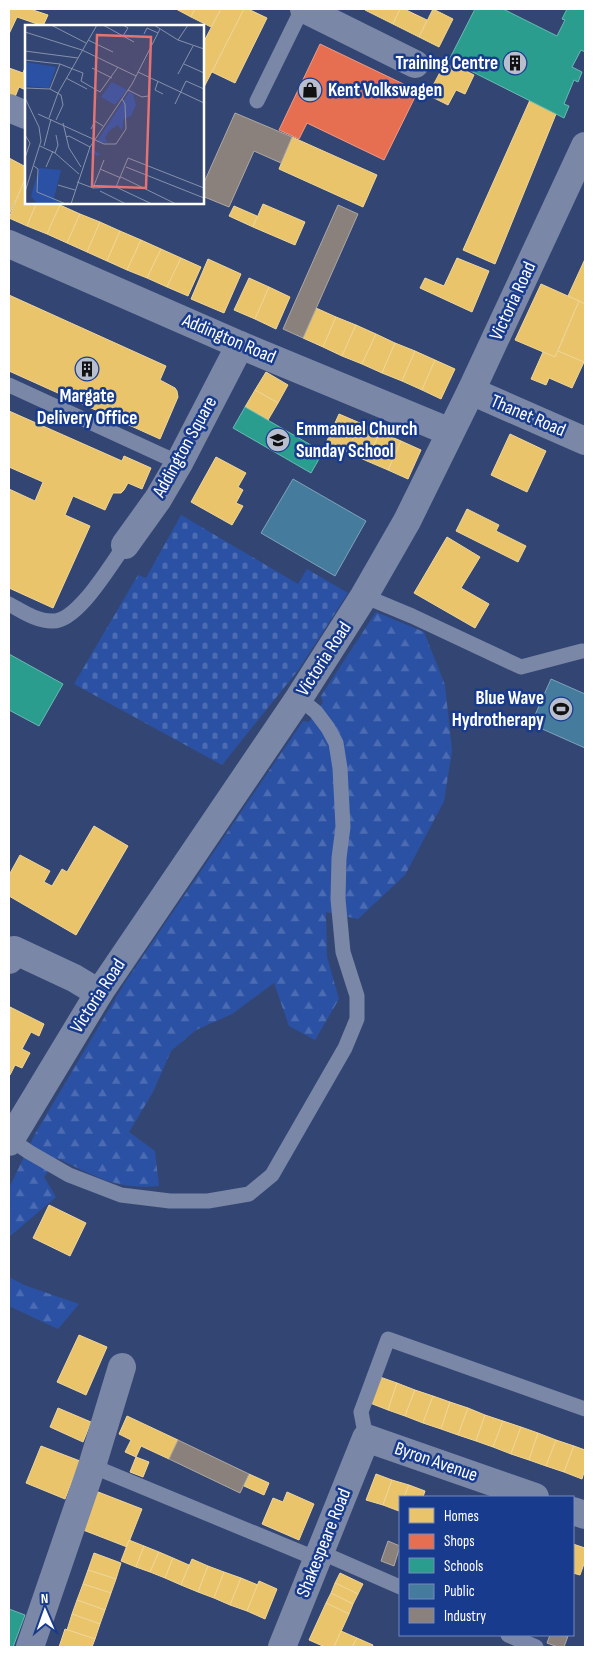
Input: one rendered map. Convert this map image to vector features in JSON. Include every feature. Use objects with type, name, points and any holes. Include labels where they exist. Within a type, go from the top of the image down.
[{"type":"street","points":[[303,9],[414,64]]},
{"type":"street","points":[[9,108],[25,115]]},
{"type":"street","name":"Victoria Road","points":[[9,1140],[99,993],[299,698],[364,596],[408,521],[585,146]]},
{"type":"street","name":"Addington Road","points":[[9,244],[240,345],[450,432]]},
{"type":"street","name":"Addington Square","points":[[124,545],[158,499],[240,345]]},
{"type":"street","name":"Thanet Road","points":[[471,391],[585,441]]},
{"type":"street","points":[[9,960],[14,950],[74,978],[99,993]]},
{"type":"street","points":[[30,1647],[92,1466],[122,1367]]},
{"type":"street","name":"Byron Avenue","points":[[366,1438],[531,1496]]},
{"type":"street","name":"Shakespeare Road","points":[[282,1647],[366,1438]]},
{"type":"lane","points":[[257,101],[303,9]]},
{"type":"lane","points":[[9,385],[178,463]]},
{"type":"lane","points":[[9,604],[33,617],[53,622],[71,615],[89,595],[124,545]]},
{"type":"lane","points":[[364,596],[412,616],[521,667],[582,650]]},
{"type":"lane","points":[[9,1140],[69,1175],[121,1195],[170,1201],[214,1200],[249,1194],[272,1175],[345,1048],[357,1019],[356,996],[343,952],[338,898],[339,858],[343,827],[340,768],[336,743],[316,712],[299,698]]},
{"type":"lane","points":[[366,1438],[361,1412],[388,1339],[585,1409]]},
{"type":"lane","points":[[92,1466],[399,1587]]},
{"type":"lane","points":[[510,1636],[536,1647]]},
{"type":"green space","points":[[181,515],[298,584],[307,569],[348,593],[299,669],[222,765],[74,684],[138,575],[146,578]]},
{"type":"green space","points":[[376,612],[424,632],[445,685],[452,751],[444,801],[405,875],[358,919],[326,912],[327,957],[339,999],[315,1040],[289,1026],[274,983],[232,1014],[196,1030],[171,1051],[153,1092],[129,1132],[155,1151],[159,1186],[144,1187],[118,1184],[95,1176],[57,1158],[44,1177],[56,1197],[9,1237],[9,1188],[35,1134],[124,984],[303,721],[309,722],[323,702],[321,696]]},
{"type":"green space","points":[[9,1277],[24,1285],[79,1304],[58,1329],[9,1306]]},
{"type":"building: Homes","points":[[9,9],[30,9],[48,15],[43,25],[17,17],[9,34]]},
{"type":"building: Homes","points":[[176,9],[195,9],[191,17]]},
{"type":"building: Homes","points":[[195,9],[221,9],[211,27],[191,17]]},
{"type":"building: Homes","points":[[221,9],[244,9],[204,87],[204,41]]},
{"type":"building: Homes","points":[[244,9],[267,18],[235,83],[212,72]]},
{"type":"building: Homes","points":[[365,9],[400,9],[393,24]]},
{"type":"building: Homes","points":[[400,9],[404,9],[427,20],[419,37],[393,24]]},
{"type":"building: Homes","points":[[433,9],[453,19],[439,47],[419,37]]},
{"type":"building: Homes","points":[[447,59],[467,69],[466,71],[474,75],[465,94],[456,90],[448,105],[428,95]]},
{"type":"building: Homes","points":[[9,68],[23,73],[25,68],[25,90],[19,87],[15,97],[9,94]]},
{"type":"building: Homes","points":[[530,100],[556,114],[495,264],[463,250]]},
{"type":"building: Homes","points":[[292,137],[377,175],[363,207],[279,169]]},
{"type":"building: Homes","points":[[9,158],[25,166],[25,179],[9,215]]},
{"type":"building: Homes","points":[[25,179],[25,204],[36,204],[27,226],[9,218]]},
{"type":"building: Homes","points":[[36,204],[60,205],[47,234],[27,226]]},
{"type":"building: Homes","points":[[263,204],[305,222],[295,245],[253,227]]},
{"type":"building: Homes","points":[[60,205],[80,214],[67,243],[47,234]]},
{"type":"building: Homes","points":[[234,206],[257,216],[253,227],[229,216]]},
{"type":"building: Homes","points":[[80,214],[100,222],[87,252],[67,243]]},
{"type":"building: Homes","points":[[100,222],[120,231],[107,261],[87,252]]},
{"type":"building: Homes","points":[[120,231],[141,240],[127,270],[107,261]]},
{"type":"building: Homes","points":[[141,240],[161,249],[147,278],[127,270]]},
{"type":"building: Homes","points":[[161,249],[181,258],[167,287],[147,278]]},
{"type":"building: Homes","points":[[181,258],[201,267],[188,296],[167,287]]},
{"type":"building: Homes","points":[[457,258],[489,271],[472,312],[420,288],[425,278],[444,286]]},
{"type":"building: Homes","points":[[208,259],[241,274],[224,313],[191,299]]},
{"type":"building: Homes","points":[[585,259],[585,304],[568,296]]},
{"type":"building: Homes","points":[[249,278],[269,287],[255,319],[234,310]]},
{"type":"building: Homes","points":[[541,284],[579,301],[555,357],[515,340]]},
{"type":"building: Homes","points":[[269,287],[290,297],[276,329],[255,319]]},
{"type":"building: Homes","name":"Margate Delivery Office","points":[[9,295],[166,366],[160,380],[175,388],[178,397],[160,439],[9,371]]},
{"type":"building: Homes","points":[[579,301],[585,304],[585,363],[558,351]]},
{"type":"building: Homes","points":[[316,308],[336,317],[323,347],[303,338]]},
{"type":"building: Homes","points":[[336,317],[356,325],[342,356],[323,347]]},
{"type":"building: Homes","points":[[356,325],[376,334],[362,364],[342,356]]},
{"type":"building: Homes","points":[[376,334],[395,343],[382,373],[362,364]]},
{"type":"building: Homes","points":[[395,343],[415,351],[402,381],[382,373]]},
{"type":"building: Homes","points":[[415,351],[435,360],[422,390],[402,381]]},
{"type":"building: Homes","points":[[558,351],[584,362],[572,388],[549,378],[546,385],[531,379],[543,352],[555,357]]},
{"type":"building: Homes","points":[[435,360],[455,369],[441,399],[422,390]]},
{"type":"building: Homes","points":[[266,372],[288,385],[278,403],[255,390]]},
{"type":"building: Homes","points":[[255,390],[278,403],[268,420],[245,407]]},
{"type":"building: Homes","points":[[9,411],[122,461],[124,456],[151,468],[142,489],[128,483],[121,493],[113,493],[105,510],[73,496],[65,515],[90,526],[53,608],[9,588],[9,489],[35,501],[43,482],[9,467]]},
{"type":"building: Homes","points":[[339,414],[360,423],[347,452],[326,443]]},
{"type":"building: Homes","points":[[360,423],[380,432],[367,461],[347,452]]},
{"type":"building: Homes","points":[[380,432],[401,441],[388,470],[367,461]]},
{"type":"building: Homes","points":[[510,434],[546,451],[527,492],[491,475]]},
{"type":"building: Homes","points":[[401,441],[421,450],[408,479],[388,470]]},
{"type":"building: Homes","points":[[216,457],[246,473],[238,487],[243,490],[236,503],[243,506],[232,525],[191,502]]},
{"type":"building: Homes","points":[[467,509],[499,525],[496,531],[526,546],[518,562],[456,531]]},
{"type":"building: Homes","points":[[447,537],[480,557],[461,588],[489,604],[475,628],[414,593]]},
{"type":"building: Homes","points":[[94,826],[128,846],[76,935],[9,896],[9,875],[20,855],[50,871],[44,882],[52,886],[62,869],[67,872]]},
{"type":"building: Homes","points":[[10,1007],[44,1024],[39,1036],[31,1032],[22,1049],[30,1053],[22,1068],[15,1065],[9,1075]]},
{"type":"building: Homes","points":[[49,1205],[86,1223],[70,1256],[33,1238]]},
{"type":"building: Homes","points":[[79,1335],[107,1347],[86,1395],[57,1382]]},
{"type":"building: Homes","points":[[380,1377],[397,1383],[388,1410],[370,1403]]},
{"type":"building: Homes","points":[[397,1383],[415,1390],[405,1416],[388,1410]]},
{"type":"building: Homes","points":[[415,1390],[433,1396],[423,1423],[405,1416]]},
{"type":"building: Homes","points":[[433,1396],[450,1402],[441,1429],[423,1423]]},
{"type":"building: Homes","points":[[450,1402],[468,1408],[458,1435],[441,1429]]},
{"type":"building: Homes","points":[[58,1408],[91,1422],[83,1442],[50,1427]]},
{"type":"building: Homes","points":[[468,1408],[485,1415],[476,1441],[458,1435]]},
{"type":"building: Homes","points":[[485,1415],[503,1421],[493,1447],[476,1441]]},
{"type":"building: Homes","points":[[127,1416],[178,1440],[169,1459],[141,1446],[136,1457],[125,1452],[131,1440],[119,1434]]},
{"type":"building: Homes","points":[[503,1421],[521,1427],[511,1454],[493,1447]]},
{"type":"building: Homes","points":[[521,1427],[538,1433],[529,1460],[511,1454]]},
{"type":"building: Homes","points":[[538,1433],[556,1440],[546,1466],[529,1460]]},
{"type":"building: Homes","points":[[556,1440],[574,1446],[564,1472],[546,1466]]},
{"type":"building: Homes","points":[[41,1446],[80,1461],[65,1499],[26,1483]]},
{"type":"building: Homes","points":[[574,1446],[585,1450],[585,1469],[582,1479],[564,1472]]},
{"type":"building: Homes","points":[[136,1457],[149,1462],[143,1477],[130,1472]]},
{"type":"building: Homes","points":[[249,1474],[269,1483],[264,1495],[244,1486]]},
{"type":"building: Homes","points":[[376,1474],[392,1480],[383,1505],[366,1500]]},
{"type":"building: Homes","points":[[392,1480],[409,1485],[404,1496],[399,1496],[399,1511],[383,1505]]},
{"type":"building: Homes","points":[[409,1485],[425,1491],[423,1496],[404,1496]]},
{"type":"building: Homes","points":[[93,1490],[142,1509],[127,1547],[78,1528]]},
{"type":"building: Homes","points":[[287,1492],[314,1504],[299,1540],[262,1524],[273,1498],[283,1502]]},
{"type":"building: Homes","points":[[129,1540],[144,1546],[136,1567],[121,1561]]},
{"type":"building: Homes","points":[[574,1544],[585,1548],[585,1561],[580,1575],[574,1573]]},
{"type":"building: Homes","points":[[144,1546],[159,1552],[150,1572],[136,1567]]},
{"type":"building: Homes","points":[[159,1552],[173,1558],[165,1578],[150,1572]]},
{"type":"building: Homes","points":[[94,1553],[121,1563],[116,1579],[88,1570]]},
{"type":"building: Homes","points":[[173,1558],[189,1565],[181,1585],[165,1578]]},
{"type":"building: Homes","points":[[192,1559],[208,1566],[198,1592],[181,1585]]},
{"type":"building: Homes","points":[[208,1566],[224,1572],[214,1598],[198,1592]]},
{"type":"building: Homes","points":[[88,1570],[116,1579],[111,1593],[83,1584]]},
{"type":"building: Homes","points":[[224,1572],[241,1578],[230,1605],[214,1598]]},
{"type":"building: Homes","points":[[340,1573],[363,1584],[358,1594],[335,1583]]},
{"type":"building: Homes","points":[[241,1578],[258,1585],[247,1611],[230,1605]]},
{"type":"building: Homes","points":[[259,1581],[277,1589],[265,1619],[247,1611]]},
{"type":"building: Homes","points":[[335,1583],[358,1594],[353,1604],[331,1593]]},
{"type":"building: Homes","points":[[83,1584],[111,1593],[105,1610],[77,1600]]},
{"type":"building: Homes","points":[[331,1593],[353,1604],[349,1614],[326,1603]]},
{"type":"building: Homes","points":[[77,1600],[105,1610],[100,1624],[72,1614]]},
{"type":"building: Homes","points":[[326,1603],[349,1614],[334,1647],[325,1647],[309,1640]]},
{"type":"building: Homes","points":[[72,1614],[100,1624],[95,1639],[67,1630]]},
{"type":"building: Homes","points":[[65,1629],[95,1639],[92,1647],[59,1647]]},
{"type":"building: Homes","points":[[341,1631],[357,1638],[352,1647],[334,1647]]},
{"type":"building: Homes","points":[[357,1638],[373,1645],[372,1647],[352,1647]]},
{"type":"building: Shops","points":[[320,44],[418,91],[384,160],[307,123],[299,139],[279,130]]},
{"type":"building: Schools","name":"Training Centre","points":[[475,9],[503,9],[557,36],[565,20],[562,19],[567,9],[585,9],[585,52],[581,50],[572,67],[582,72],[578,82],[574,80],[564,104],[569,106],[564,118],[449,60]]},
{"type":"building: Schools","name":"Emmanuel Church Sunday School","points":[[245,407],[323,452],[311,473],[233,428]]},
{"type":"building: Schools","points":[[9,654],[63,684],[39,726],[9,710]]},
{"type":"building: Schools","points":[[9,1609],[25,1615],[13,1647],[9,1647]]},
{"type":"building: Public","points":[[293,479],[366,521],[335,576],[261,533]]},
{"type":"building: Public","name":"Blue Wave Hydrotherapy","points":[[551,679],[585,694],[585,748],[531,724]]},
{"type":"building: Industry","points":[[235,113],[292,137],[281,163],[254,151],[229,207],[204,197],[204,183]]},
{"type":"building: Industry","points":[[338,205],[358,214],[303,338],[283,329]]},
{"type":"building: Industry","points":[[178,1440],[249,1474],[240,1493],[169,1459]]},
{"type":"building: Industry","points":[[388,1541],[399,1546],[394,1566],[381,1561]]},
{"type":"building: Industry","points":[[550,1636],[568,1636],[564,1647],[547,1643]]},
{"type":"place","name":"Training Centre","points":[[515,63]]},
{"type":"place","name":"Kent Volkswagen","points":[[310,90]]},
{"type":"place","name":"Margate Delivery Office","points":[[87,369]]},
{"type":"place","name":"Emmanuel Church Sunday School","points":[[278,440]]},
{"type":"place","name":"Blue Wave Hydrotherapy","points":[[561,709]]}]
